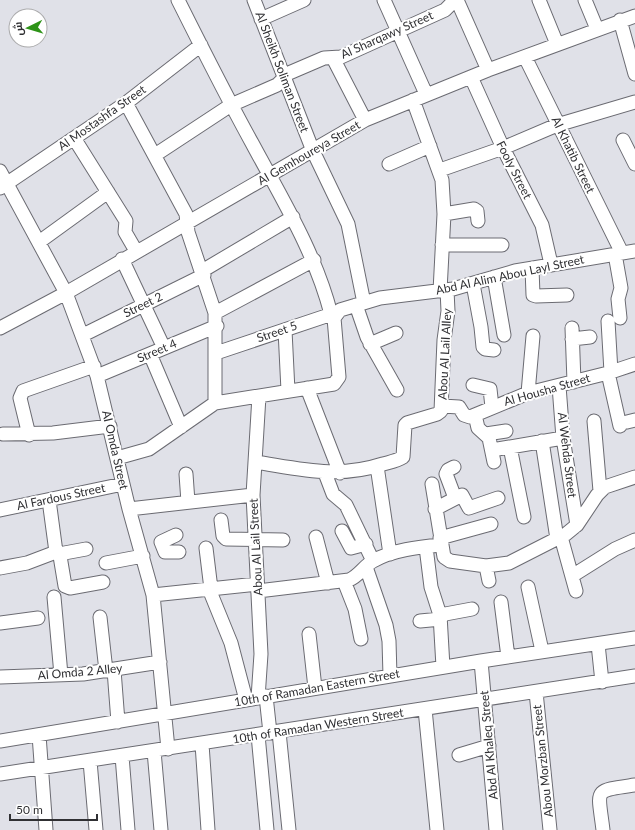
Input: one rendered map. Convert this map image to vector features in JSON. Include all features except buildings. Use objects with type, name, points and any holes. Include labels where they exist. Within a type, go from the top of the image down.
[{"type":"street","points":[[117,458],[149,449],[216,403],[334,384],[338,380],[334,313],[314,260],[293,217],[231,105],[178,0]]},
{"type":"street","name":"Al Sheikh Soliman Street","points":[[254,0],[313,151],[349,228],[360,304],[370,344],[397,390]]},
{"type":"street","points":[[261,19],[304,0]]},
{"type":"street","points":[[384,0],[399,30],[426,94]]},
{"type":"street","points":[[456,0],[488,70]]},
{"type":"street","name":"Al Sharqawy Street","points":[[155,155],[231,105],[277,85],[289,74],[324,58],[341,57],[445,10],[456,0]]},
{"type":"street","points":[[539,0],[557,44]]},
{"type":"street","points":[[585,0],[597,29]]},
{"type":"street","name":"Al Gemhoureya Street","points":[[0,328],[66,293],[122,259],[365,120],[488,70],[620,20],[635,16]]},
{"type":"street","points":[[620,20],[635,74]]},
{"type":"street","name":"Al Mostashfa Street","points":[[3,186],[126,103],[201,45]]},
{"type":"street","name":"Al Khatib Street","points":[[525,57],[618,254],[621,288],[614,319],[610,373],[627,423]]},
{"type":"street","points":[[333,58],[365,120]]},
{"type":"street","name":"Fooly Street","points":[[471,77],[503,148],[542,225],[551,264]]},
{"type":"street","name":"Abou Al Lail Alley","points":[[255,462],[325,473],[340,473],[377,466],[403,457],[404,427],[406,424],[437,414],[442,406],[444,340],[448,311],[444,290],[442,245],[444,214],[443,189],[440,170],[413,100]]},
{"type":"street","points":[[440,170],[503,148],[557,125],[635,102]]},
{"type":"street","points":[[126,103],[186,214],[188,232],[203,273],[216,319],[216,403]]},
{"type":"street","points":[[74,138],[126,221],[125,232],[136,251]]},
{"type":"street","points":[[623,140],[635,164]]},
{"type":"street","points":[[389,164],[430,146]]},
{"type":"street","name":"Al Omda Street","points":[[0,171],[3,186],[39,242],[66,293],[95,371],[110,426],[129,509],[153,595],[168,749]]},
{"type":"street","points":[[39,242],[108,192]]},
{"type":"street","points":[[444,214],[474,209],[477,211],[478,221]]},
{"type":"street","name":"Street 2","points":[[83,336],[203,273],[293,217]]},
{"type":"street","points":[[442,245],[502,244]]},
{"type":"street","name":"Abd Al Alim Abou Layl Street","points":[[334,313],[360,304],[389,297],[444,290],[551,264],[635,251]]},
{"type":"street","points":[[122,259],[164,348]]},
{"type":"street","name":"Street 4","points":[[29,435],[20,398],[23,391],[95,371],[150,354],[164,348],[216,319],[314,260]]},
{"type":"street","points":[[532,268],[533,295],[567,294]]},
{"type":"street","points":[[494,277],[504,335]]},
{"type":"street","points":[[472,284],[481,327],[483,348],[485,350],[494,350]]},
{"type":"street","name":"Street 5","points":[[216,353],[334,313]]},
{"type":"street","points":[[285,330],[288,391]]},
{"type":"street","points":[[370,344],[396,333]]},
{"type":"street","points":[[574,382],[572,334],[590,337]]},
{"type":"street","points":[[528,393],[533,336]]},
{"type":"street","points":[[150,354],[181,427]]},
{"type":"street","name":"Al Housha Street","points":[[475,415],[528,393],[610,373],[635,364]]},
{"type":"street","points":[[473,385],[490,389],[492,407]]},
{"type":"street","name":"Al Wehda Street","points":[[559,386],[563,438],[577,525]]},
{"type":"street","points":[[307,388],[340,473]]},
{"type":"street","name":"Abou Al Lail Street","points":[[256,698],[262,654],[253,495],[259,396]]},
{"type":"street","points":[[442,406],[459,407],[467,417],[475,415],[478,428],[489,438],[493,456],[510,447],[563,438]]},
{"type":"street","points":[[594,421],[600,491]]},
{"type":"street","points":[[3,434],[29,435],[110,426]]},
{"type":"street","points":[[486,434],[506,431]]},
{"type":"street","points":[[542,442],[559,538],[576,591]]},
{"type":"street","points":[[510,447],[524,517]]},
{"type":"street","points":[[377,466],[390,554]]},
{"type":"street","points":[[454,467],[448,470],[446,474],[455,498]]},
{"type":"street","points":[[325,473],[333,494],[345,503],[366,544],[369,564],[388,633],[390,676]]},
{"type":"street","points":[[186,474],[188,502]]},
{"type":"street","points":[[432,484],[442,554],[447,560],[486,566],[508,563],[559,538],[577,525],[600,491],[609,485],[635,477]]},
{"type":"street","name":"Al Fardous Street","points":[[0,510],[123,484]]},
{"type":"street","points":[[129,509],[253,495]]},
{"type":"street","points":[[435,509],[455,498],[463,496],[466,506],[471,508],[498,498]]},
{"type":"street","points":[[48,500],[65,586],[70,588],[103,582]]},
{"type":"street","points":[[221,520],[224,538],[283,540]]},
{"type":"street","points":[[153,595],[210,589],[344,581],[357,576],[369,564],[390,554],[426,547],[491,524]]},
{"type":"street","points":[[342,531],[351,548],[366,544]]},
{"type":"street","points":[[176,535],[162,540],[162,544],[165,552],[179,552]]},
{"type":"street","points":[[316,537],[328,583]]},
{"type":"street","points":[[572,576],[615,549],[635,540]]},
{"type":"street","points":[[106,563],[162,544]]},
{"type":"street","points":[[426,547],[431,587],[440,617],[442,668]]},
{"type":"street","points":[[206,548],[210,589],[231,643],[256,698],[269,733],[289,830]]},
{"type":"street","points":[[0,568],[27,563],[58,553],[86,549]]},
{"type":"street","points":[[486,566],[490,581]]},
{"type":"street","points":[[344,581],[355,609],[361,639]]},
{"type":"street","points":[[528,587],[542,652]]},
{"type":"street","points":[[54,596],[61,675]]},
{"type":"street","points":[[501,602],[508,657]]},
{"type":"street","points":[[420,621],[472,609]]},
{"type":"street","points":[[100,617],[118,722]]},
{"type":"street","points":[[0,623],[38,618]]},
{"type":"street","points":[[309,634],[315,688]]},
{"type":"street","name":"10th of Ramadan Eastern Street","points":[[0,741],[165,715],[256,698],[481,661],[635,638]]},
{"type":"street","points":[[598,644],[602,682]]},
{"type":"street","name":"Abd Al Khaleq Street","points":[[481,661],[496,830]]},
{"type":"street","name":"Al Omda 2 Alley","points":[[0,678],[110,671],[160,662]]},
{"type":"street","name":"10th of Ramadan Western Street","points":[[0,774],[635,677]]},
{"type":"street","name":"Abou Morzban Street","points":[[536,692],[550,830]]},
{"type":"street","points":[[425,709],[437,830]]},
{"type":"street","points":[[267,830],[269,733]]},
{"type":"street","points":[[39,735],[46,830]]},
{"type":"street","points":[[202,744],[208,830]]},
{"type":"street","points":[[459,755],[489,746]]},
{"type":"street","points":[[154,751],[161,830]]},
{"type":"street","points":[[122,756],[128,830]]},
{"type":"street","points":[[90,761],[96,830]]},
{"type":"street","points":[[603,830],[599,799],[600,793],[606,789],[635,784]]}]
